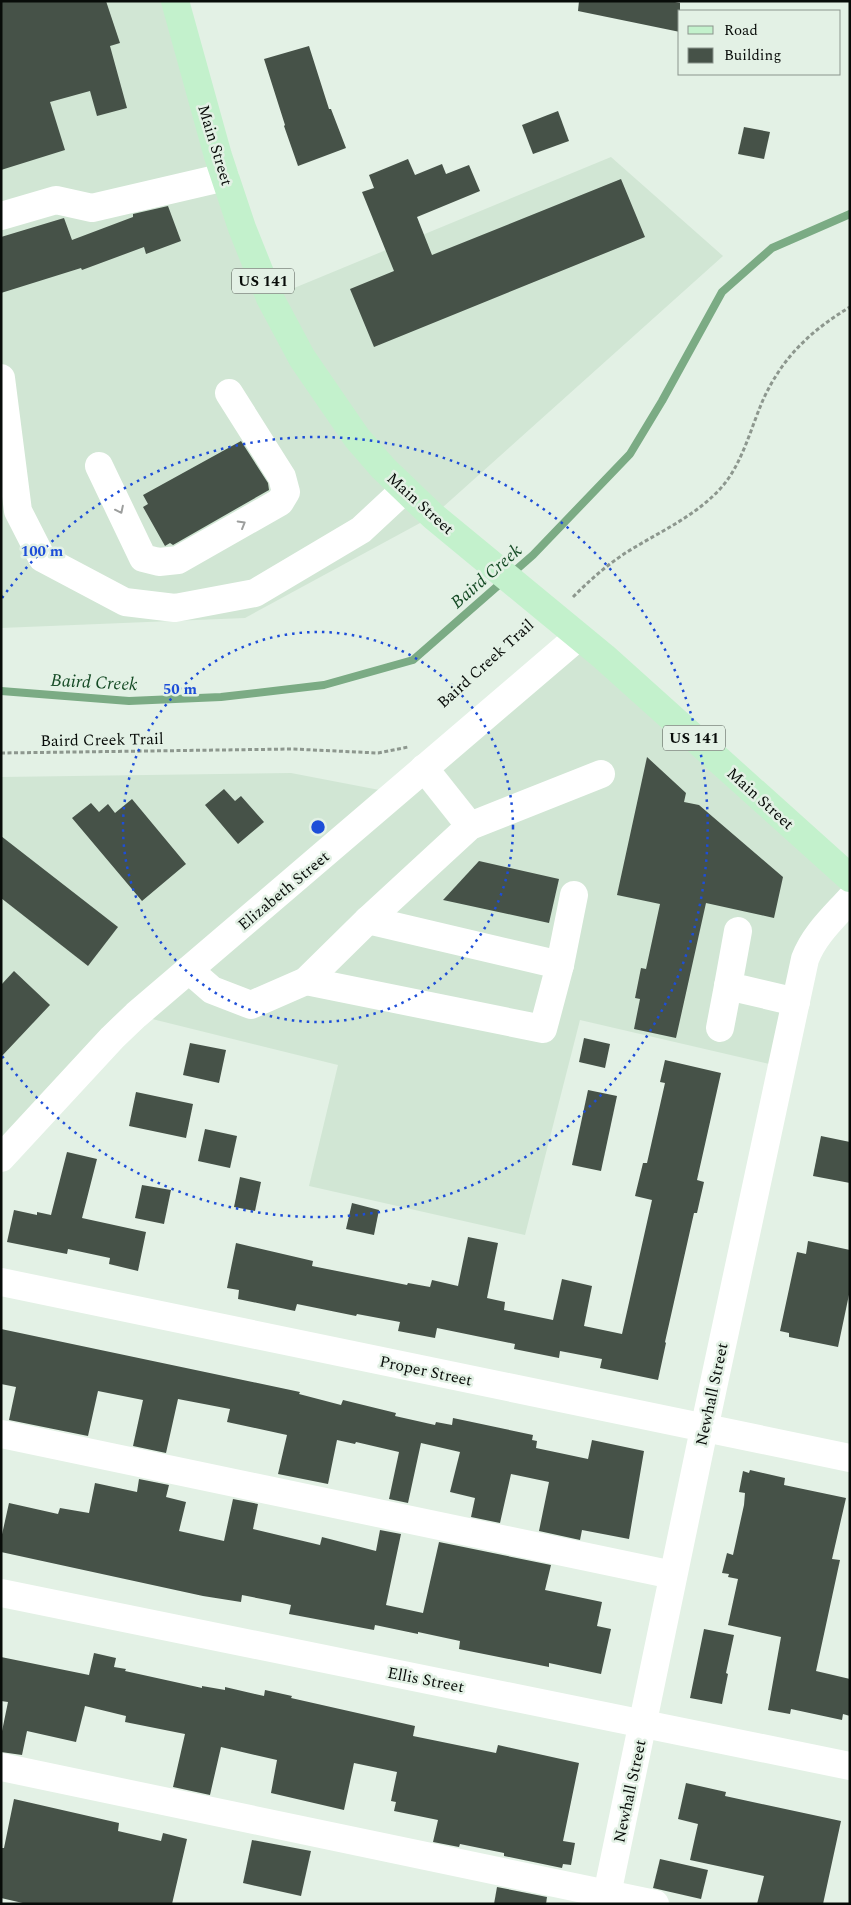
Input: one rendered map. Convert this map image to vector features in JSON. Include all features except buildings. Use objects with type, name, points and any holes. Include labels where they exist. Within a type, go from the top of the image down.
[{"type":"main road","name":"Main Street","points":[[174,1],[225,177],[242,228],[270,298],[302,358],[357,438],[404,490],[667,713],[850,878]]},
{"type":"street","points":[[1,216],[56,200],[92,208],[225,177]]},
{"type":"street","points":[[1,378],[18,511],[42,558],[125,602],[175,608],[255,593],[361,530],[404,490]]},
{"type":"street","points":[[99,466],[143,558],[160,562],[178,560],[280,502],[286,492],[282,477],[229,393]]},
{"type":"street","name":"Elizabeth Street","points":[[4,1151],[136,1015],[189,970],[418,757],[578,637]]},
{"type":"street","points":[[418,757],[470,826]]},
{"type":"street","points":[[189,970],[212,990],[251,1005],[306,981],[368,920],[470,826],[601,774]]},
{"type":"street","points":[[306,981],[543,1029],[560,965],[574,895]]},
{"type":"street","name":"Newhall Street","points":[[606,1899],[704,1427],[796,1002],[810,947],[850,899]]},
{"type":"street","points":[[368,920],[560,965]]},
{"type":"street","points":[[720,1028],[738,931]]},
{"type":"street","points":[[728,986],[796,1002]]},
{"type":"street","name":"Proper Street","points":[[1,1282],[850,1458]]},
{"type":"street","points":[[1,1434],[673,1575]]},
{"type":"street","name":"Ellis Street","points":[[1,1593],[850,1766]]},
{"type":"street","points":[[1,1767],[606,1899],[655,1904]]},
{"type":"path","name":"Baird Creek Trail","points":[[544,609],[632,549],[688,516],[710,500],[730,476],[770,387],[788,358],[811,334],[850,308]]},
{"type":"path","name":"Baird Creek Trail","points":[[1,753],[293,749],[418,757]]},
{"type":"shaded area","points":[[1,1],[175,1],[270,298],[611,157],[723,256],[433,516],[245,618],[1,628]]},
{"type":"shaded area","points":[[578,637],[850,878],[831,921],[782,1067],[580,1020],[525,1235],[309,1186],[338,1065],[136,1015],[1,1158],[1,777],[291,773],[395,793]]},
{"type":"waterway","name":"Baird Creek","points":[[1,691],[129,701],[221,697],[324,685],[413,660],[533,555],[630,454],[662,401],[722,292],[772,248],[850,214]]}]
